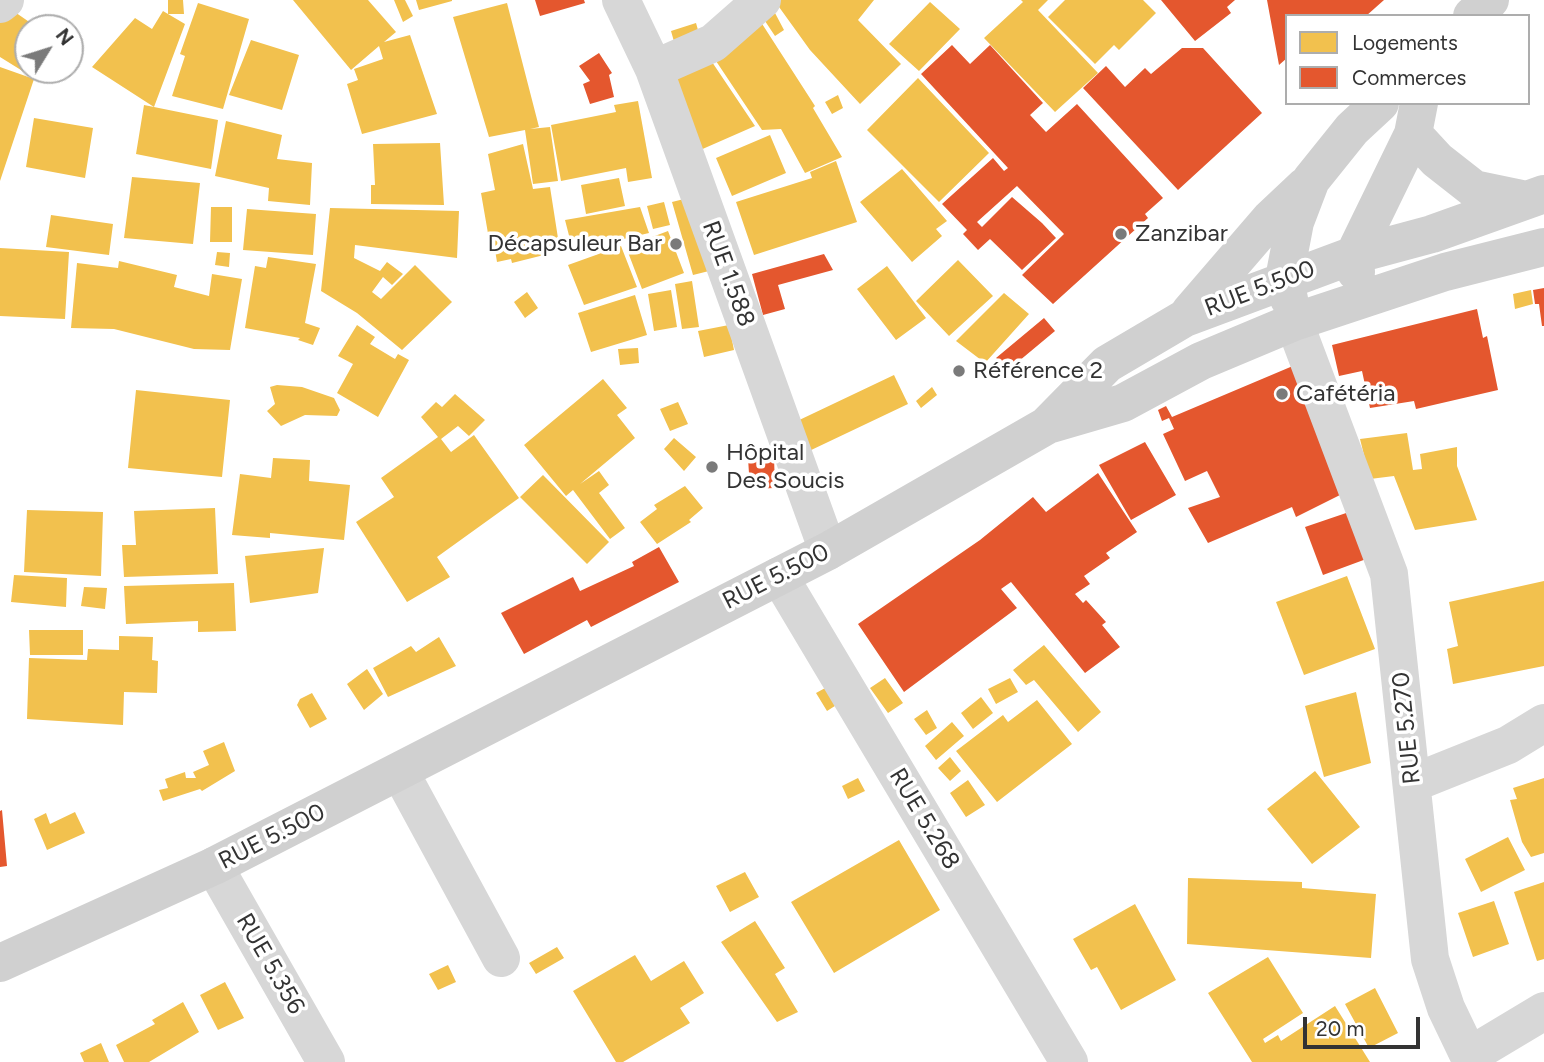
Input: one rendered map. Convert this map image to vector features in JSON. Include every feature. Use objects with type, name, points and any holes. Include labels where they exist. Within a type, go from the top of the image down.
[{"type":"main road","points":[[1474,14],[1490,0]]},
{"type":"main road","points":[[1185,318],[1271,218],[1311,180],[1352,129],[1378,105]]},
{"type":"main road","points":[[1416,119],[1437,160],[1474,189],[1535,197]]},
{"type":"main road","points":[[1359,299],[1354,255],[1416,119]]},
{"type":"main road","points":[[1294,322],[1284,279],[1295,222],[1311,180]]},
{"type":"main road","name":"RUE 5.500","points":[[0,963],[214,866],[828,551],[1046,426],[1107,364],[1185,318],[1284,279],[1354,255],[1432,234],[1535,197]]},
{"type":"main road","points":[[1046,426],[1123,403],[1202,361],[1294,322],[1445,272],[1544,247]]},
{"type":"street","points":[[0,4],[5,0]]},
{"type":"street","name":"RUE 1.588","points":[[621,0],[654,69],[828,551]]},
{"type":"street","points":[[654,69],[713,43],[762,0]]},
{"type":"street","name":"RUE 5.270","points":[[1294,322],[1389,574],[1430,960],[1465,1059],[1544,1011]]},
{"type":"street","name":"RUE 5.268","points":[[779,576],[1069,1062]]},
{"type":"street","points":[[1413,783],[1508,745],[1544,723]]},
{"type":"street","points":[[400,772],[501,958]]},
{"type":"street","name":"RUE 5.356","points":[[214,866],[326,1062]]},
{"type":"building: Logements","points":[[168,0],[183,0],[184,14],[168,14]]},
{"type":"building: Logements","points":[[293,0],[368,0],[396,32],[384,42],[410,35],[437,114],[362,134],[347,84],[358,80],[354,69],[383,59],[379,46],[351,70]]},
{"type":"building: Logements","points":[[394,0],[405,0],[413,16],[403,22]]},
{"type":"building: Logements","points":[[416,0],[452,0],[452,1],[419,10]]},
{"type":"building: Logements","points":[[774,0],[874,0],[858,20],[901,64],[860,104],[810,50]]},
{"type":"building: Logements","points":[[1021,0],[1048,0],[1038,10],[1098,73],[1055,112],[984,38],[1023,2]]},
{"type":"building: Logements","points":[[1065,0],[1143,0],[1156,13],[1119,50],[1114,45],[1095,64],[1048,17]]},
{"type":"building: Logements","points":[[930,2],[960,29],[919,71],[889,44]]},
{"type":"building: Logements","points":[[198,3],[249,19],[223,109],[172,96],[185,56],[180,54]]},
{"type":"building: Logements","points":[[507,3],[539,127],[530,129],[550,127],[558,181],[533,184],[525,130],[489,137],[453,17]]},
{"type":"building: Logements","points":[[9,8],[18,14],[14,14],[14,66],[0,57],[0,21]]},
{"type":"building: Logements","points":[[163,11],[185,24],[154,107],[92,67],[135,18],[152,29]]},
{"type":"building: Logements","points":[[775,13],[784,30],[775,36],[765,21]]},
{"type":"building: Logements","points":[[757,16],[815,106],[813,108],[842,157],[805,173],[781,129],[762,130],[712,55]]},
{"type":"building: Logements","points":[[696,23],[700,37],[675,45],[671,31]]},
{"type":"building: Logements","points":[[251,40],[299,55],[282,110],[229,95]]},
{"type":"building: Logements","points":[[710,59],[755,126],[698,151],[665,83]]},
{"type":"building: Logements","points":[[0,67],[14,72],[14,84],[32,84],[0,181]]},
{"type":"building: Logements","points":[[918,78],[989,153],[939,202],[867,130]]},
{"type":"building: Logements","points":[[838,95],[843,108],[832,114],[825,102]]},
{"type":"building: Logements","points":[[638,101],[652,178],[628,182],[626,168],[561,181],[551,125],[616,112],[614,105]]},
{"type":"building: Logements","points":[[144,105],[218,120],[211,169],[136,154]]},
{"type":"building: Logements","points":[[34,118],[93,128],[85,178],[26,167]]},
{"type":"building: Logements","points":[[226,121],[282,135],[277,159],[312,163],[310,205],[268,201],[269,188],[215,176]]},
{"type":"building: Logements","points":[[770,135],[786,173],[732,196],[716,158]]},
{"type":"building: Logements","points":[[440,143],[444,205],[371,204],[371,185],[375,185],[373,144]]},
{"type":"building: Logements","points":[[523,144],[533,189],[550,187],[560,251],[512,263],[511,259],[497,262],[494,244],[490,245],[481,193],[495,190],[488,154]]},
{"type":"building: Logements","points":[[836,161],[857,222],[754,255],[736,202],[812,178],[810,172]]},
{"type":"building: Logements","points":[[902,169],[947,221],[936,229],[942,236],[912,262],[860,202]]},
{"type":"building: Logements","points":[[132,177],[200,183],[193,244],[124,238]]},
{"type":"building: Logements","points":[[619,178],[625,206],[586,214],[581,185]]},
{"type":"building: Logements","points":[[688,198],[709,271],[693,275],[672,202]]},
{"type":"building: Logements","points":[[664,202],[670,225],[653,229],[647,206]]},
{"type":"building: Logements","points":[[211,207],[232,207],[232,242],[210,242]]},
{"type":"building: Logements","points":[[640,207],[649,233],[573,251],[565,220]]},
{"type":"building: Logements","points":[[330,208],[459,211],[457,258],[355,245],[354,258],[380,271],[387,262],[403,274],[392,285],[383,277],[372,292],[381,299],[415,265],[452,302],[402,350],[357,313],[321,291]]},
{"type":"building: Logements","points":[[247,209],[316,214],[313,255],[243,250]]},
{"type":"building: Logements","points":[[51,215],[113,224],[109,255],[46,247]]},
{"type":"building: Logements","points":[[668,231],[684,273],[642,289],[626,247]]},
{"type":"building: Logements","points":[[621,246],[637,287],[584,305],[568,265]]},
{"type":"building: Logements","points":[[0,248],[69,252],[65,319],[0,316]]},
{"type":"building: Logements","points":[[217,252],[230,253],[229,267],[215,265]]},
{"type":"building: Logements","points":[[268,257],[316,264],[305,323],[320,328],[313,345],[298,340],[300,338],[245,328],[255,266],[266,268]]},
{"type":"building: Logements","points":[[958,260],[993,296],[949,336],[916,301]]},
{"type":"building: Logements","points":[[119,261],[177,275],[174,287],[209,296],[212,274],[242,279],[230,350],[194,349],[114,329],[71,328],[77,263],[118,268]]},
{"type":"building: Logements","points":[[887,266],[926,318],[896,340],[857,289]]},
{"type":"building: Logements","points":[[692,281],[699,327],[682,329],[675,284]]},
{"type":"building: Logements","points":[[671,290],[677,327],[654,331],[648,294]]},
{"type":"building: Logements","points":[[1531,290],[1533,304],[1515,309],[1513,294]]},
{"type":"building: Logements","points":[[527,292],[538,308],[525,318],[514,302]]},
{"type":"building: Logements","points":[[1004,293],[1029,314],[985,363],[956,341]]},
{"type":"building: Logements","points":[[635,295],[647,335],[591,352],[578,313]]},
{"type":"building: Logements","points":[[357,325],[375,337],[370,344],[395,359],[398,354],[409,360],[378,417],[337,393],[353,364],[338,356]]},
{"type":"building: Logements","points":[[729,325],[734,350],[704,357],[698,331]]},
{"type":"building: Logements","points":[[638,348],[639,363],[620,365],[618,349]]},
{"type":"building: Logements","points":[[894,375],[908,404],[807,452],[793,423]]},
{"type":"building: Logements","points":[[603,379],[627,408],[617,415],[635,438],[580,484],[599,471],[609,485],[599,493],[625,528],[610,539],[573,490],[566,496],[524,445]]},
{"type":"building: Logements","points":[[270,387],[302,387],[334,398],[340,410],[337,416],[305,415],[281,426],[267,411],[275,404]]},
{"type":"building: Logements","points":[[932,387],[937,395],[921,408],[916,401]]},
{"type":"building: Logements","points":[[136,390],[230,400],[222,477],[128,468]]},
{"type":"building: Logements","points":[[455,394],[485,420],[469,436],[458,426],[441,439],[451,452],[474,435],[519,498],[437,557],[450,577],[407,602],[356,522],[394,497],[381,478],[438,437],[421,417],[436,402],[442,407]]},
{"type":"building: Logements","points":[[678,402],[688,424],[670,431],[660,409]]},
{"type":"building: Logements","points":[[1407,433],[1413,470],[1422,469],[1420,454],[1457,447],[1457,466],[1477,520],[1415,530],[1394,476],[1370,479],[1360,439]]},
{"type":"building: Logements","points":[[674,438],[696,457],[684,471],[664,449]]},
{"type":"building: Logements","points":[[273,458],[310,460],[309,481],[350,485],[344,540],[270,533],[270,538],[232,535],[240,474],[271,478]]},
{"type":"building: Logements","points":[[543,475],[609,542],[587,564],[520,497]]},
{"type":"building: Logements","points":[[685,486],[703,508],[689,520],[691,522],[657,544],[640,522],[657,509],[654,505]]},
{"type":"building: Logements","points":[[215,508],[218,574],[124,577],[122,545],[136,545],[134,511]]},
{"type":"building: Logements","points":[[27,510],[103,512],[101,576],[24,572]]},
{"type":"building: Logements","points":[[324,548],[318,593],[250,603],[245,556]]},
{"type":"building: Logements","points":[[14,575],[67,578],[66,607],[11,602]]},
{"type":"building: Logements","points":[[1347,576],[1375,649],[1304,675],[1276,602]]},
{"type":"building: Logements","points":[[1544,581],[1544,666],[1453,684],[1447,649],[1458,646],[1449,602]]},
{"type":"building: Logements","points":[[234,583],[236,631],[198,632],[198,621],[126,624],[124,586]]},
{"type":"building: Logements","points":[[84,587],[107,588],[105,609],[81,606]]},
{"type":"building: Logements","points":[[29,630],[83,630],[83,655],[30,655]]},
{"type":"building: Logements","points":[[119,636],[153,637],[152,660],[158,661],[157,693],[124,692],[123,725],[27,719],[29,658],[87,660],[88,649],[119,650]]},
{"type":"building: Logements","points":[[439,637],[456,666],[388,697],[373,668],[411,646],[416,652]]},
{"type":"building: Logements","points":[[1044,645],[1101,712],[1078,732],[1034,680],[1026,685],[1013,670]]},
{"type":"building: Logements","points":[[367,669],[383,694],[364,710],[347,684]]},
{"type":"building: Logements","points":[[885,678],[903,703],[888,713],[870,688]]},
{"type":"building: Logements","points":[[1010,678],[1018,692],[996,704],[988,689]]},
{"type":"building: Logements","points":[[827,687],[838,704],[827,711],[816,693]]},
{"type":"building: Logements","points":[[1356,692],[1371,763],[1324,777],[1305,706]]},
{"type":"building: Logements","points":[[312,693],[327,719],[310,728],[297,705],[300,699]]},
{"type":"building: Logements","points":[[981,697],[993,713],[973,729],[961,713]]},
{"type":"building: Logements","points":[[1037,700],[1072,744],[997,802],[956,751],[1003,715],[1008,722]]},
{"type":"building: Logements","points":[[927,710],[937,728],[926,735],[914,719]]},
{"type":"building: Logements","points":[[952,722],[964,736],[936,760],[925,746]]},
{"type":"building: Logements","points":[[224,742],[235,771],[202,791],[200,789],[163,801],[159,790],[168,788],[165,779],[185,772],[186,778],[196,778],[193,772],[209,765],[203,751]]},
{"type":"building: Logements","points":[[950,757],[961,771],[950,781],[938,768]]},
{"type":"building: Logements","points":[[1315,771],[1360,827],[1312,864],[1267,809]]},
{"type":"building: Logements","points":[[858,778],[865,791],[848,799],[842,786]]},
{"type":"building: Logements","points":[[1544,778],[1544,853],[1531,857],[1522,842],[1510,800],[1517,799],[1513,788]]},
{"type":"building: Logements","points":[[968,780],[985,805],[966,817],[950,793]]},
{"type":"building: Logements","points":[[75,812],[85,833],[47,850],[34,819],[46,813],[50,824]]},
{"type":"building: Logements","points":[[1508,837],[1525,870],[1481,892],[1465,859]]},
{"type":"building: Logements","points":[[899,840],[940,910],[834,973],[791,902]]},
{"type":"building: Logements","points":[[745,872],[759,897],[730,912],[716,886]]},
{"type":"building: Logements","points":[[1188,878],[1302,882],[1302,888],[1376,894],[1371,958],[1187,944]]},
{"type":"building: Logements","points":[[1544,882],[1544,959],[1537,961],[1514,892]]},
{"type":"building: Logements","points":[[1494,901],[1509,944],[1473,957],[1458,913]]},
{"type":"building: Logements","points":[[1135,904],[1176,980],[1121,1010],[1097,967],[1091,970],[1073,939]]},
{"type":"building: Logements","points":[[755,921],[785,968],[775,974],[798,1012],[777,1022],[721,942]]},
{"type":"building: Logements","points":[[557,947],[564,958],[536,974],[529,963]]},
{"type":"building: Logements","points":[[635,955],[651,981],[684,961],[704,993],[680,1008],[690,1023],[623,1062],[616,1062],[573,991]]},
{"type":"building: Logements","points":[[1268,957],[1303,1013],[1263,1039],[1265,1043],[1278,1035],[1281,1041],[1335,1006],[1370,1062],[1252,1062],[1208,993]]},
{"type":"building: Logements","points":[[448,965],[456,982],[438,990],[429,974]]},
{"type":"building: Logements","points":[[225,982],[244,1018],[218,1030],[200,995]]},
{"type":"building: Logements","points":[[1375,988],[1398,1033],[1369,1048],[1345,1004]]},
{"type":"building: Logements","points":[[183,1002],[199,1032],[149,1062],[124,1062],[116,1045],[155,1024],[152,1020]]},
{"type":"building: Logements","points":[[101,1043],[109,1062],[84,1062],[80,1053]]},
{"type":"building: Commerces","points":[[535,0],[584,0],[585,3],[540,16]]},
{"type":"building: Commerces","points":[[1161,0],[1235,0],[1227,7],[1231,13],[1195,41]]},
{"type":"building: Commerces","points":[[1267,0],[1384,0],[1368,14],[1285,14],[1285,60],[1279,65]]},
{"type":"building: Commerces","points":[[952,45],[970,64],[990,45],[1043,103],[1030,115],[1046,132],[1077,104],[1163,198],[1145,214],[1148,218],[1053,304],[1022,275],[1064,234],[1017,186],[977,222],[982,227],[1012,197],[1042,223],[1056,238],[1022,270],[990,239],[978,250],[963,234],[967,230],[942,204],[993,158],[1004,171],[1008,168],[921,74]]},
{"type":"building: Commerces","points":[[1182,48],[1203,48],[1262,113],[1178,190],[1083,88],[1106,66],[1125,87],[1145,68],[1151,74]]},
{"type":"building: Commerces","points":[[599,53],[612,73],[609,75],[614,97],[590,104],[583,84],[590,81],[579,66]]},
{"type":"building: Commerces","points":[[824,254],[833,270],[778,285],[785,309],[763,315],[752,274]]},
{"type":"building: Commerces","points":[[1544,288],[1542,326],[1539,304],[1535,304],[1533,290]]},
{"type":"building: Commerces","points":[[1477,309],[1483,338],[1487,336],[1498,390],[1416,409],[1414,401],[1370,408],[1362,371],[1339,376],[1332,345]]},
{"type":"building: Commerces","points":[[1044,318],[1055,331],[1007,371],[996,358]]},
{"type":"building: Commerces","points":[[1307,360],[1358,486],[1296,517],[1292,507],[1208,543],[1188,508],[1220,497],[1207,471],[1185,481],[1163,434],[1174,429],[1169,418],[1162,421],[1158,410],[1166,406],[1172,417]]},
{"type":"building: Commerces","points":[[1145,442],[1176,495],[1131,520],[1099,465]]},
{"type":"building: Commerces","points":[[774,457],[775,488],[750,489],[748,458]]},
{"type":"building: Commerces","points":[[1098,473],[1137,532],[1106,553],[1110,558],[1084,576],[1090,584],[1075,594],[1083,603],[1086,600],[1106,622],[1102,625],[1120,647],[1085,673],[1011,582],[1001,589],[1017,608],[904,692],[858,624],[980,540],[1033,497],[1046,512]]},
{"type":"building: Commerces","points":[[1352,511],[1369,558],[1323,575],[1305,527]]},
{"type":"building: Commerces","points":[[659,547],[679,582],[591,627],[587,620],[524,654],[501,613],[573,577],[580,591],[634,566],[632,562]]},
{"type":"building: Commerces","points":[[2,810],[7,866],[0,867],[0,811]]},
{"type":"place","name":"Zanzibar","points":[[1121,234]]},
{"type":"place","name":"Décapsuleur Bar","points":[[676,244]]},
{"type":"place","name":"Référence 2","points":[[959,371]]},
{"type":"place","name":"Cafétéria","points":[[1282,394]]},
{"type":"place","name":"Hôpital Des Soucis","points":[[712,467]]}]
